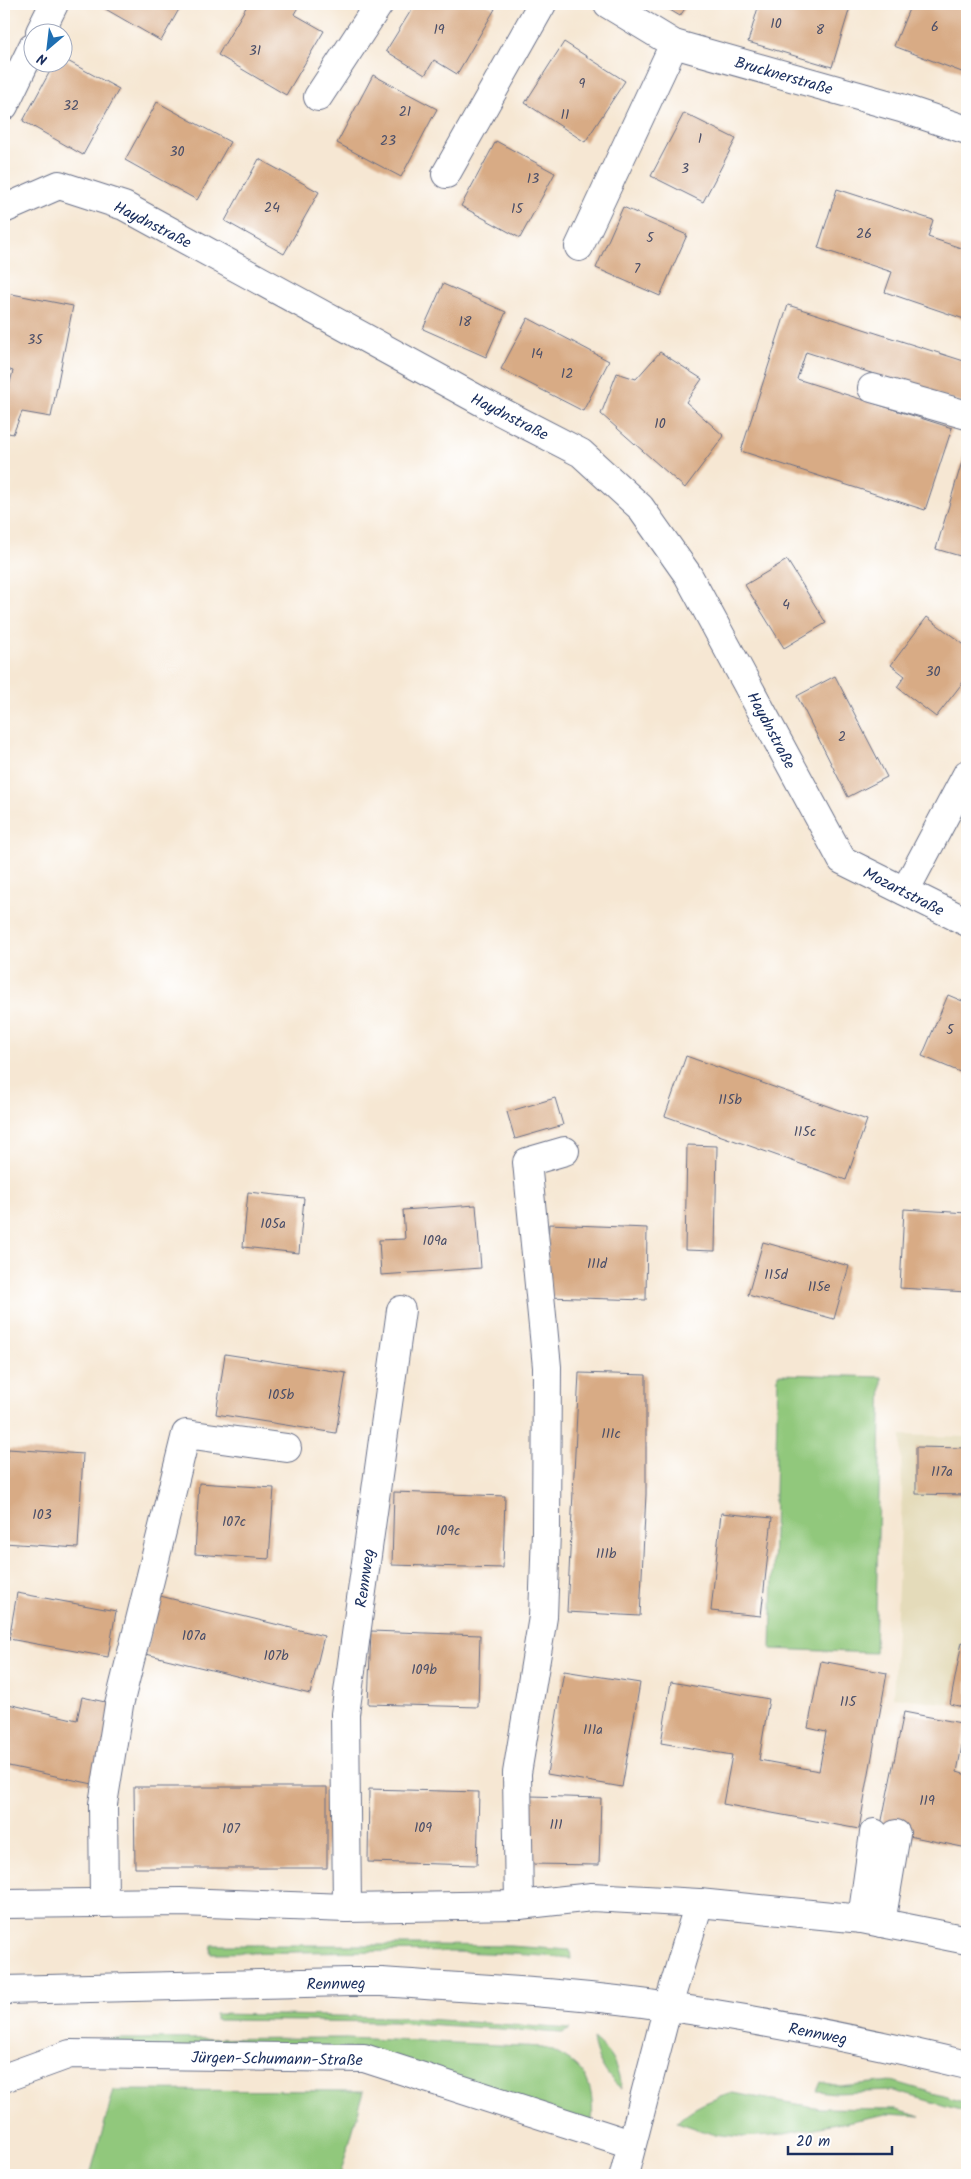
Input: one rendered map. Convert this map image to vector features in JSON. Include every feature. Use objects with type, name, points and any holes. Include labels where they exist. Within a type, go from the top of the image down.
[{"type":"street","points":[[45,22],[54,4]]},
{"type":"street","points":[[318,97],[379,4]]},
{"type":"street","points":[[446,174],[542,4]]},
{"type":"street","name":"Brucknerstraße","points":[[608,4],[674,44],[891,105],[967,130]]},
{"type":"street","points":[[579,247],[674,44]]},
{"type":"street","points":[[4,106],[22,69]]},
{"type":"street","name":"Haydnstraße","points":[[4,209],[59,186],[124,206],[486,404],[581,452],[640,507],[688,575],[842,860]]},
{"type":"street","points":[[872,388],[967,415]]},
{"type":"street","points":[[905,891],[967,774]]},
{"type":"street","name":"Mozartstraße","points":[[842,860],[967,922]]},
{"type":"street","points":[[519,1905],[518,1773],[543,1617],[546,1531],[547,1367],[527,1162],[565,1150]]},
{"type":"street","name":"Rennweg","points":[[347,1908],[345,1714],[401,1310]]},
{"type":"street","points":[[104,1903],[102,1804],[119,1705],[186,1434],[286,1448]]},
{"type":"street","points":[[872,1921],[885,1833]]},
{"type":"street","points":[[4,1904],[181,1902],[347,1908],[519,1905],[592,1897],[699,1903],[872,1921],[967,1940]]},
{"type":"street","points":[[624,2175],[668,2006],[699,1903]]},
{"type":"street","name":"Rennweg","points":[[4,1990],[382,1982],[668,2006],[880,2044],[967,2065]]},
{"type":"street","name":"Jürgen-Schumann-Straße","points":[[4,2078],[70,2054],[364,2058],[631,2144]]},
{"type":"shaded area","points":[[901,1435],[967,1437],[967,1709],[950,1704],[893,1697],[902,1499]]},
{"type":"green space","points":[[778,1374],[882,1377],[875,1653],[771,1649]]},
{"type":"green space","points":[[212,1945],[510,1946],[570,1950],[571,1958],[437,1952],[211,1953]]},
{"type":"green space","points":[[215,2014],[397,2017],[571,2029],[562,2033],[395,2022],[215,2020]]},
{"type":"green space","points":[[347,2038],[543,2047],[569,2060],[584,2076],[592,2096],[592,2126],[398,2059],[109,2051],[107,2039]]},
{"type":"green space","points":[[593,2039],[613,2061],[622,2089],[611,2079],[603,2067],[596,2053]]},
{"type":"green space","points":[[892,2081],[967,2103],[967,2112],[894,2091],[835,2093],[817,2091],[821,2082],[839,2086]]},
{"type":"green space","points":[[114,2090],[364,2091],[340,2175],[90,2175]]},
{"type":"green space","points":[[732,2093],[820,2108],[896,2109],[921,2116],[887,2114],[785,2134],[743,2137],[712,2134],[677,2122],[696,2108]]},
{"type":"building","points":[[104,4],[182,4],[161,41],[102,7]]},
{"type":"building","points":[[248,4],[300,4],[294,14],[324,31],[286,95],[218,55]]},
{"type":"building","points":[[415,4],[486,4],[495,9],[457,74],[434,60],[425,75],[386,51]]},
{"type":"building","points":[[660,4],[688,4],[680,16]]},
{"type":"building","points":[[759,4],[851,4],[832,67],[748,42]]},
{"type":"building","points":[[911,4],[967,5],[967,74],[894,46]]},
{"type":"building","points":[[564,42],[625,81],[585,142],[525,103]]},
{"type":"building","points":[[72,63],[119,89],[83,155],[23,121],[50,72],[72,72]]},
{"type":"building","points":[[373,75],[437,109],[401,177],[337,143]]},
{"type":"building","points":[[157,102],[230,142],[197,200],[125,160]]},
{"type":"building","points":[[684,113],[736,139],[703,202],[651,176]]},
{"type":"building","points":[[496,141],[555,173],[520,238],[461,206]]},
{"type":"building","points":[[259,159],[319,192],[284,254],[225,221]]},
{"type":"building","points":[[837,189],[933,220],[928,237],[967,250],[967,320],[885,292],[892,272],[818,248]]},
{"type":"building","points":[[623,207],[687,235],[660,296],[596,268]]},
{"type":"building","points":[[443,284],[506,312],[486,357],[423,329]]},
{"type":"building","points":[[7,293],[73,306],[51,417],[22,412],[13,434],[4,432],[4,406],[13,371],[4,368],[4,310]]},
{"type":"building","points":[[788,305],[967,362],[967,404],[806,352],[797,379],[952,428],[925,510],[741,451]]},
{"type":"building","points":[[528,318],[609,361],[583,411],[501,369]]},
{"type":"building","points":[[660,352],[702,379],[686,402],[724,436],[685,488],[601,414],[617,373],[636,379]]},
{"type":"building","points":[[967,445],[967,558],[936,549]]},
{"type":"building","points":[[787,560],[826,623],[784,648],[745,585]]},
{"type":"building","points":[[927,617],[967,647],[967,677],[936,717],[897,687],[905,676],[891,665]]},
{"type":"building","points":[[835,676],[887,777],[848,797],[797,696]]},
{"type":"building","points":[[948,995],[967,1003],[967,1075],[922,1056]]},
{"type":"building","points":[[686,1056],[867,1120],[846,1180],[665,1116]]},
{"type":"building","points":[[555,1098],[563,1125],[515,1139],[507,1112]]},
{"type":"building","points":[[687,1145],[717,1146],[715,1251],[685,1250]]},
{"type":"building","points":[[248,1192],[304,1198],[299,1253],[243,1247]]},
{"type":"building","points":[[476,1205],[481,1268],[381,1275],[379,1240],[405,1239],[403,1210]]},
{"type":"building","points":[[904,1209],[967,1213],[967,1292],[900,1288]]},
{"type":"building","points":[[549,1224],[647,1228],[646,1300],[546,1297]]},
{"type":"building","points":[[763,1242],[849,1266],[834,1319],[748,1295]]},
{"type":"building","points":[[225,1354],[346,1373],[336,1433],[216,1414]]},
{"type":"building","points":[[579,1373],[646,1375],[646,1494],[640,1616],[567,1612]]},
{"type":"building","points":[[916,1447],[967,1448],[967,1495],[916,1494]]},
{"type":"building","points":[[8,1449],[83,1454],[78,1548],[4,1543],[4,1486],[6,1486]]},
{"type":"building","points":[[199,1483],[274,1488],[269,1559],[195,1554]]},
{"type":"building","points":[[394,1492],[505,1496],[503,1568],[392,1565]]},
{"type":"building","points":[[721,1513],[772,1518],[761,1616],[711,1611]]},
{"type":"building","points":[[17,1593],[116,1611],[108,1657],[9,1639]]},
{"type":"building","points":[[160,1596],[324,1636],[310,1694],[146,1654]]},
{"type":"building","points":[[371,1631],[480,1635],[478,1707],[368,1704]]},
{"type":"building","points":[[962,1642],[967,1644],[967,1708],[950,1704]]},
{"type":"building","points":[[821,1661],[887,1673],[859,1829],[723,1804],[732,1755],[661,1743],[671,1682],[769,1699],[759,1760],[819,1771],[826,1732],[808,1728]]},
{"type":"building","points":[[564,1671],[640,1683],[622,1787],[547,1774]]},
{"type":"building","points":[[82,1697],[119,1705],[102,1786],[4,1765],[4,1703],[77,1720]]},
{"type":"building","points":[[904,1712],[966,1724],[957,1772],[967,1775],[967,1848],[880,1830]]},
{"type":"building","points":[[134,1787],[327,1787],[327,1868],[135,1868]]},
{"type":"building","points":[[369,1789],[479,1792],[477,1865],[368,1862]]},
{"type":"building","points":[[530,1796],[601,1798],[599,1865],[529,1864]]}]
